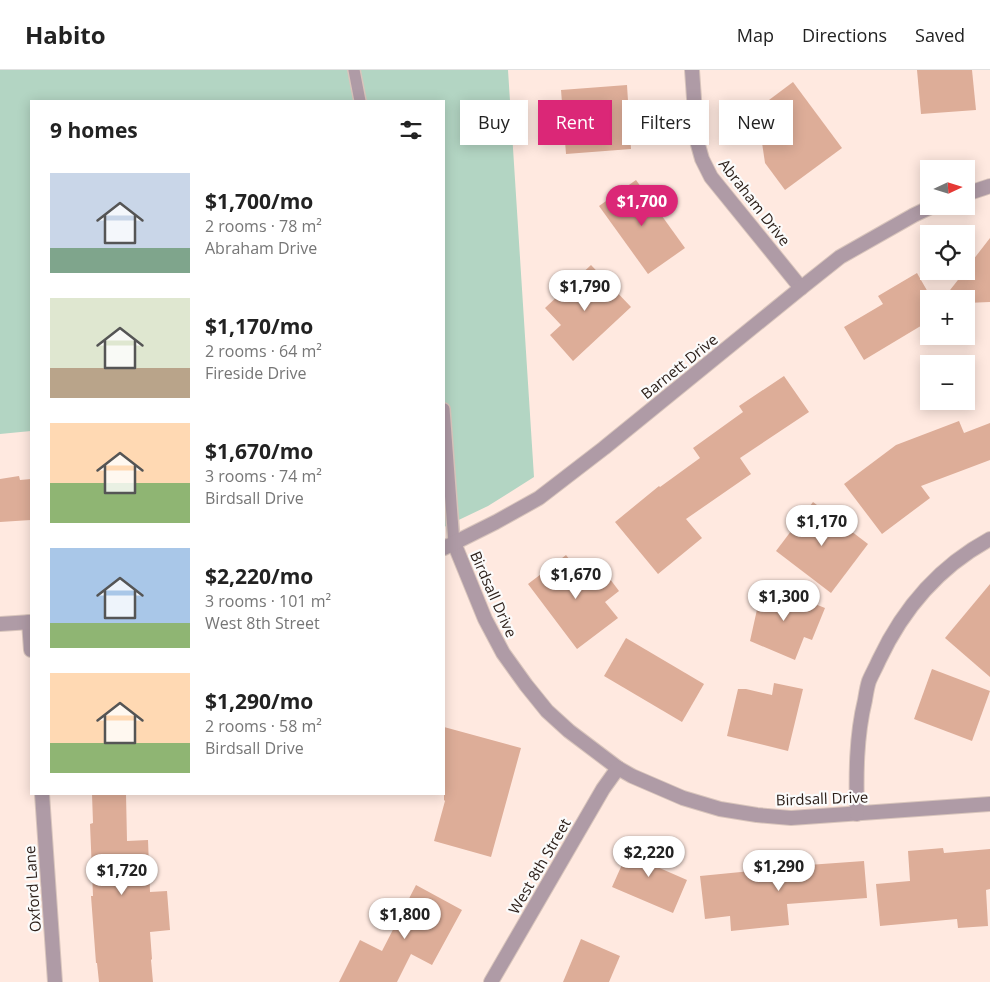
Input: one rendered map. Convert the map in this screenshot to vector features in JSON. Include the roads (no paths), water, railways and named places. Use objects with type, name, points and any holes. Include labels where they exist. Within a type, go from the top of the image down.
[{"type":"street","name":"Abraham Drive","points":[[692,70],[697,141],[702,159],[711,177],[801,288]]},
{"type":"street","points":[[975,191],[990,186]]},
{"type":"street","name":"Barnett Drive","points":[[449,546],[539,498],[604,448],[840,257],[920,211]]},
{"type":"street","points":[[857,814],[856,777],[861,715],[869,682],[884,650],[900,622],[920,594],[972,548],[990,539]]},
{"type":"street","name":"Birdsall Drive","points":[[449,546],[503,653],[547,711],[569,731],[618,768],[651,785],[720,809],[790,818],[990,804]]},
{"type":"street","points":[[0,624],[30,622]]},
{"type":"street","name":"West 8th Street","points":[[491,982],[598,798],[618,768]]},
{"type":"street","name":"Oxford Lane","points":[[42,795],[56,982]]},
{"type":"lane","points":[[354,70],[360,100]]},
{"type":"lane","points":[[445,436],[449,546]]}]
